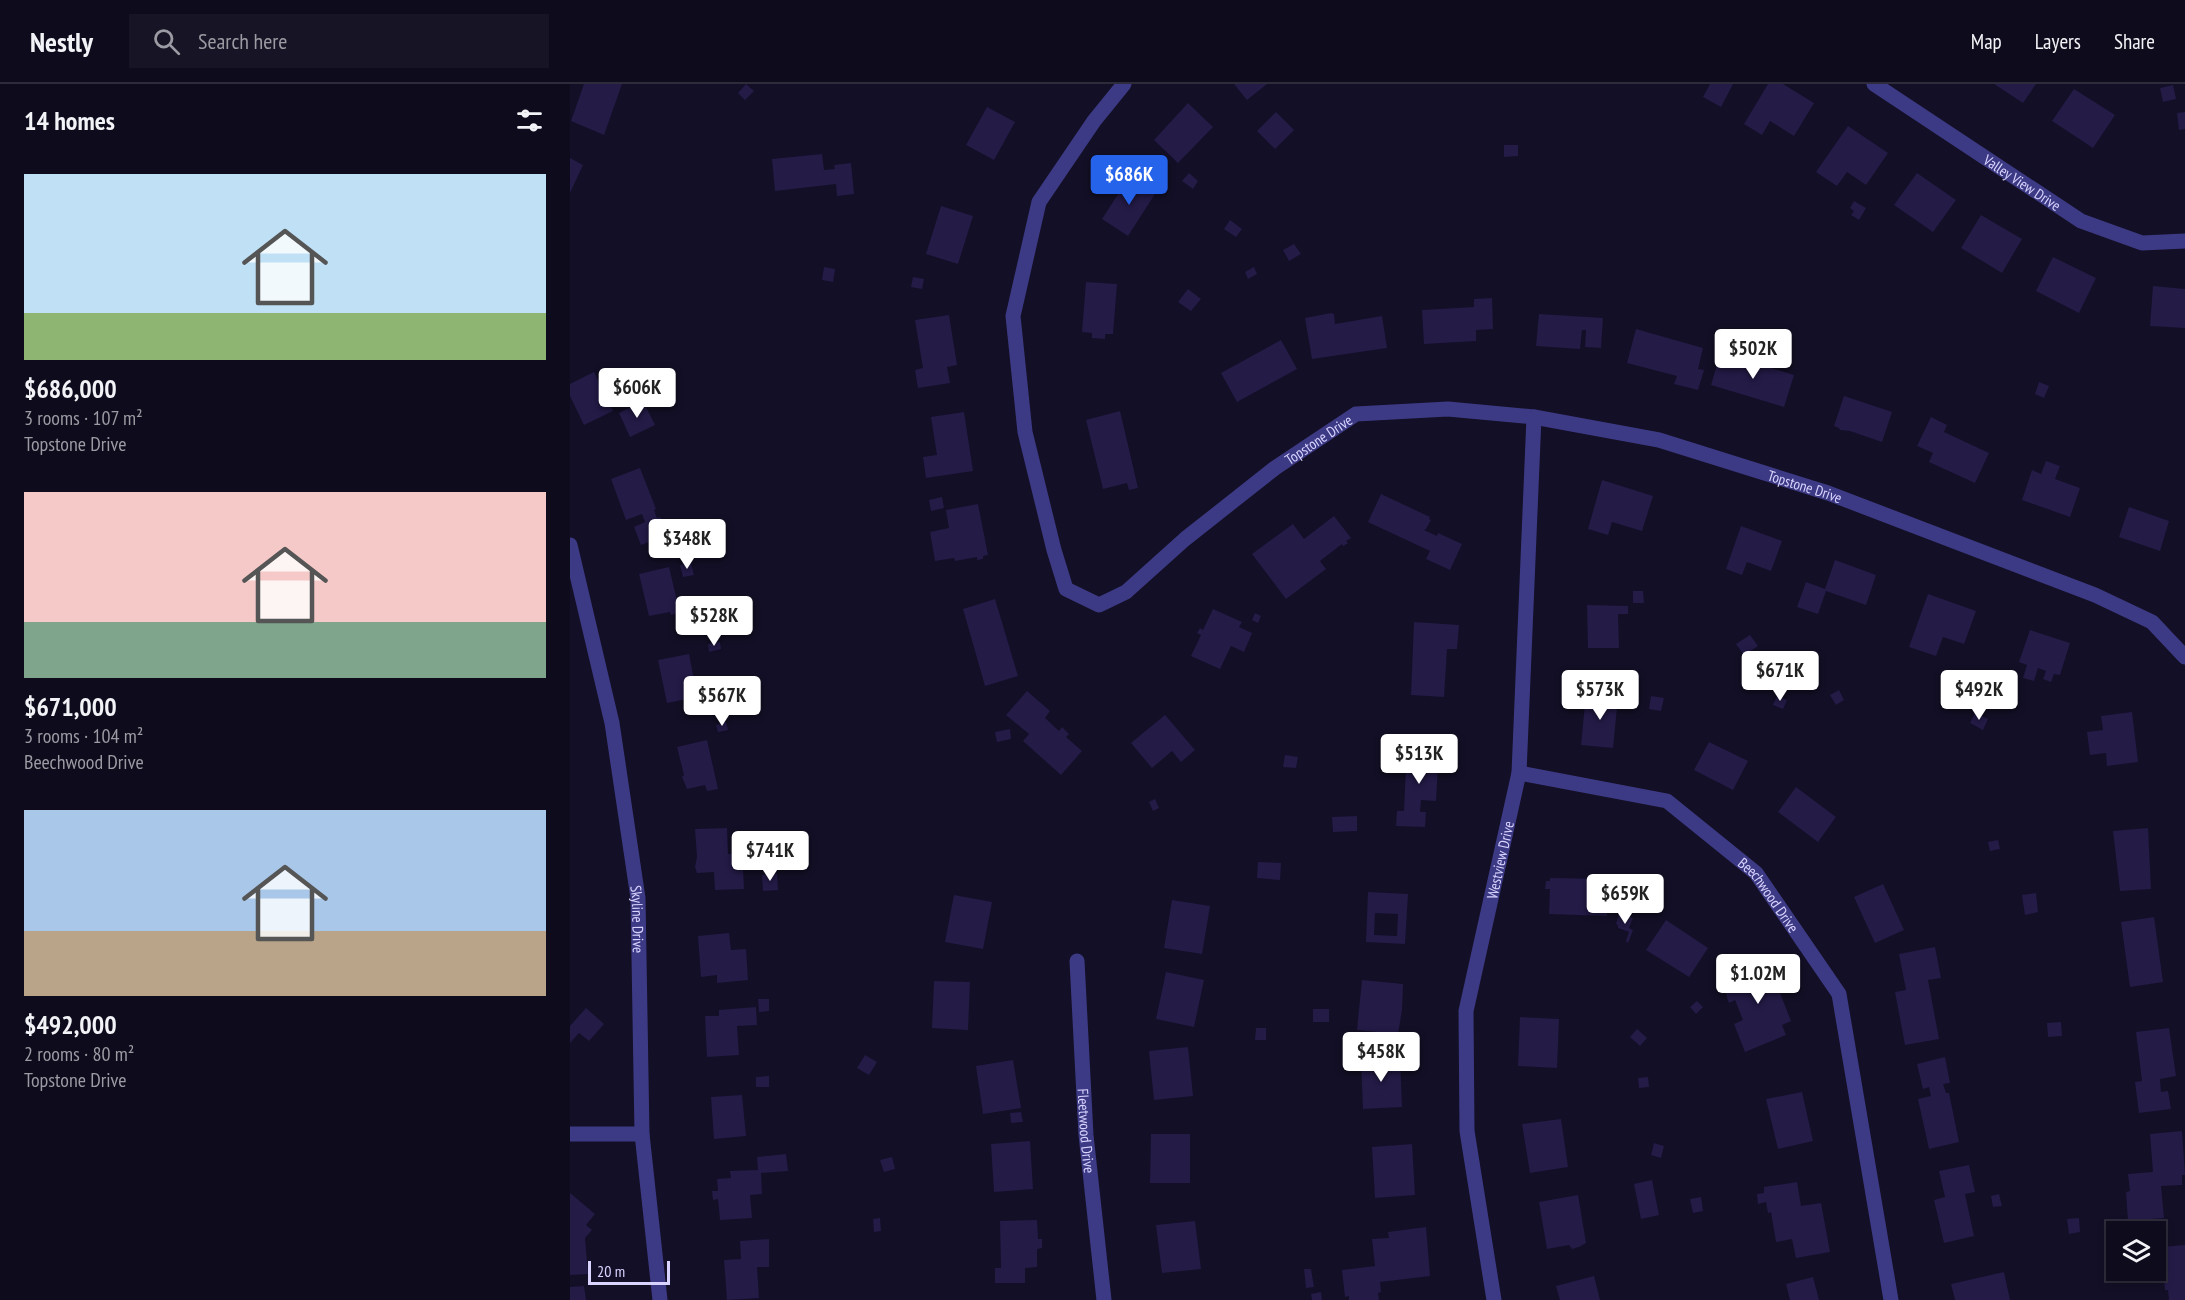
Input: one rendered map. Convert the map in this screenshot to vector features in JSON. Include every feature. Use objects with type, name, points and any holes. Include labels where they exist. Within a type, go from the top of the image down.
[{"type":"street","name":"Topstone Drive","points":[[1124,84],[1094,121],[1039,202],[1013,316],[1025,432],[1053,550],[1066,589],[1099,605],[1126,592],[1185,539],[1266,475],[1356,414],[1448,409],[1534,417],[1659,440],[1828,493],[2095,595],[2151,622],[2185,657]]},
{"type":"street","name":"Valley View Drive","points":[[1874,84],[2081,221],[2142,243],[2185,242]]},
{"type":"street","name":"Westview Drive","points":[[1494,1300],[1467,1131],[1466,1011],[1519,773],[1534,417]]},
{"type":"street","name":"Skyline Drive","points":[[570,545],[612,723],[638,898],[642,1134],[660,1300]]},
{"type":"street","name":"Beechwood Drive","points":[[1519,773],[1667,801],[1756,873],[1839,994],[1891,1300]]},
{"type":"street","name":"Fleetwood Drive","points":[[1077,961],[1086,1135],[1104,1300]]},
{"type":"street","points":[[570,1134],[642,1134]]},
{"type":"building","points":[[584,84],[622,84],[604,135],[571,121]]},
{"type":"building","points":[[746,84],[754,91],[745,100],[738,93]]},
{"type":"building","points":[[1234,84],[1267,84],[1247,100]]},
{"type":"building","points":[[1710,84],[1733,84],[1721,107],[1703,97]]},
{"type":"building","points":[[1768,84],[1783,84],[1814,103],[1794,136],[1770,121],[1762,135],[1744,124]]},
{"type":"building","points":[[1994,84],[2036,84],[2023,103]]},
{"type":"building","points":[[2173,85],[2176,99],[2163,102],[2160,88]]},
{"type":"building","points":[[2074,89],[2115,115],[2093,148],[2052,121]]},
{"type":"building","points":[[1188,103],[1213,127],[1178,163],[1154,140]]},
{"type":"building","points":[[987,107],[1015,122],[994,160],[966,145]]},
{"type":"building","points":[[1276,112],[1294,130],[1275,149],[1257,131]]},
{"type":"building","points":[[2185,112],[2185,129],[2179,130],[2177,113]]},
{"type":"building","points":[[1848,126],[1888,153],[1866,185],[1847,172],[1837,186],[1816,172]]},
{"type":"building","points":[[1504,145],[1518,145],[1518,156],[1504,157]]},
{"type":"building","points":[[822,154],[824,170],[835,169],[834,165],[851,163],[854,194],[837,196],[836,184],[775,191],[772,159]]},
{"type":"building","points":[[570,158],[583,165],[570,193]]},
{"type":"building","points":[[1189,173],[1198,181],[1193,189],[1182,181]]},
{"type":"building","points":[[1917,173],[1956,200],[1933,232],[1894,205]]},
{"type":"building","points":[[1129,177],[1155,194],[1128,236],[1102,219]]},
{"type":"building","points":[[1854,201],[1866,208],[1859,220],[1851,215],[1854,211],[1850,208]]},
{"type":"building","points":[[941,206],[973,216],[958,264],[926,254]]},
{"type":"building","points":[[1981,215],[2022,239],[2002,273],[1961,248]]},
{"type":"building","points":[[1230,220],[1242,229],[1236,237],[1224,229]]},
{"type":"building","points":[[1294,244],[1301,254],[1289,261],[1283,250]]},
{"type":"building","points":[[2053,257],[2096,278],[2079,313],[2036,291]]},
{"type":"building","points":[[824,267],[835,269],[833,282],[822,280]]},
{"type":"building","points":[[1254,267],[1257,274],[1248,279],[1245,272]]},
{"type":"building","points":[[913,277],[924,279],[922,289],[911,287]]},
{"type":"building","points":[[1086,282],[1117,284],[1113,334],[1105,334],[1105,339],[1092,338],[1092,333],[1082,332]]},
{"type":"building","points":[[2153,286],[2185,289],[2185,328],[2150,326]]},
{"type":"building","points":[[1188,289],[1201,299],[1191,311],[1178,302]]},
{"type":"building","points":[[1492,298],[1493,329],[1476,330],[1476,341],[1424,344],[1422,310],[1474,307],[1474,299]]},
{"type":"building","points":[[1334,314],[1335,324],[1382,316],[1387,348],[1312,359],[1305,318]]},
{"type":"building","points":[[1539,314],[1603,318],[1601,348],[1585,347],[1586,330],[1582,330],[1580,349],[1536,346]]},
{"type":"building","points":[[949,315],[957,365],[947,367],[950,383],[918,388],[915,370],[923,368],[915,320]]},
{"type":"building","points":[[1636,329],[1703,348],[1698,369],[1704,370],[1698,390],[1674,384],[1677,376],[1627,363]]},
{"type":"building","points":[[1281,340],[1297,369],[1237,402],[1221,373]]},
{"type":"building","points":[[1720,355],[1734,359],[1735,357],[1794,375],[1784,407],[1711,385]]},
{"type":"building","points":[[594,372],[613,411],[584,425],[570,396],[570,384]]},
{"type":"building","points":[[2039,382],[2049,386],[2044,398],[2035,394]]},
{"type":"building","points":[[1844,396],[1892,412],[1882,442],[1840,430],[1834,426]]},
{"type":"building","points":[[643,401],[655,425],[630,437],[619,413]]},
{"type":"building","points":[[1120,411],[1138,488],[1129,490],[1127,483],[1103,489],[1086,420]]},
{"type":"building","points":[[964,412],[973,471],[926,478],[923,457],[937,455],[931,417]]},
{"type":"building","points":[[1931,417],[1947,425],[1944,432],[1989,453],[1975,483],[1929,462],[1933,453],[1917,446]]},
{"type":"building","points":[[2046,461],[2060,466],[2055,479],[2080,488],[2070,517],[2022,500],[2032,470],[2041,474]]},
{"type":"building","points":[[640,468],[656,509],[654,510],[657,518],[660,517],[667,535],[641,545],[634,527],[645,522],[642,514],[626,520],[611,479]]},
{"type":"building","points":[[1602,480],[1653,496],[1642,531],[1612,522],[1608,535],[1588,529]]},
{"type":"building","points":[[1381,494],[1430,517],[1431,520],[1424,530],[1437,536],[1438,533],[1462,544],[1450,570],[1426,559],[1430,551],[1368,522]]},
{"type":"building","points":[[942,497],[944,508],[931,511],[929,500]]},
{"type":"building","points":[[978,504],[988,555],[977,560],[977,557],[955,561],[954,558],[935,561],[930,532],[949,528],[946,510]]},
{"type":"building","points":[[2129,507],[2169,521],[2160,551],[2119,537]]},
{"type":"building","points":[[1334,516],[1351,538],[1346,541],[1348,543],[1343,546],[1342,544],[1320,561],[1326,569],[1286,599],[1252,554],[1293,524],[1304,539]]},
{"type":"building","points":[[1741,526],[1782,541],[1771,571],[1747,562],[1742,575],[1726,569]]},
{"type":"building","points":[[1835,560],[1876,575],[1866,605],[1826,591],[1818,614],[1797,607],[1806,582],[1825,589]]},
{"type":"building","points":[[691,563],[694,575],[683,577],[680,565]]},
{"type":"building","points":[[669,567],[679,609],[676,610],[677,613],[671,615],[670,612],[649,616],[639,574]]},
{"type":"building","points":[[1633,591],[1643,591],[1644,603],[1633,603]]},
{"type":"building","points":[[1928,594],[1976,611],[1964,644],[1943,637],[1936,656],[1909,647]]},
{"type":"building","points":[[995,599],[1018,676],[985,686],[963,609]]},
{"type":"building","points":[[1587,605],[1628,606],[1628,614],[1618,614],[1619,648],[1588,648]]},
{"type":"building","points":[[1213,609],[1242,622],[1239,627],[1252,633],[1244,652],[1231,646],[1220,669],[1191,656],[1201,635],[1197,633],[1200,628],[1203,630]]},
{"type":"building","points":[[1255,613],[1261,616],[1258,623],[1252,620]]},
{"type":"building","points":[[1414,622],[1459,625],[1457,649],[1447,649],[1444,697],[1411,695]]},
{"type":"building","points":[[2030,630],[2070,643],[2060,675],[2054,674],[2051,682],[2043,679],[2046,671],[2038,668],[2034,681],[2023,678],[2027,665],[2019,662]]},
{"type":"building","points":[[1750,635],[1758,646],[1744,655],[1736,644]]},
{"type":"building","points":[[720,642],[721,649],[709,652],[708,644]]},
{"type":"building","points":[[689,654],[697,696],[694,697],[695,700],[687,701],[687,699],[667,703],[658,660]]},
{"type":"building","points":[[1839,690],[1844,700],[1836,705],[1830,695]]},
{"type":"building","points":[[1027,691],[1050,711],[1045,718],[1059,731],[1062,727],[1069,734],[1066,737],[1082,751],[1061,775],[1023,741],[1029,734],[1006,715]]},
{"type":"building","points":[[1586,694],[1618,697],[1613,748],[1581,745]]},
{"type":"building","points":[[1651,696],[1664,698],[1661,711],[1649,709]]},
{"type":"building","points":[[1777,696],[1787,700],[1783,709],[1773,705]]},
{"type":"building","points":[[2132,712],[2138,762],[2107,766],[2106,753],[2090,755],[2087,732],[2103,730],[2101,716]]},
{"type":"building","points":[[1975,713],[1988,719],[1983,730],[1970,723]]},
{"type":"building","points":[[1165,715],[1195,750],[1181,762],[1172,751],[1152,768],[1131,743]]},
{"type":"building","points":[[726,722],[728,730],[718,732],[716,725]]},
{"type":"building","points":[[1010,729],[1011,739],[997,742],[995,732]]},
{"type":"building","points":[[707,740],[718,789],[707,791],[705,785],[687,789],[682,777],[684,775],[677,747]]},
{"type":"building","points":[[1709,742],[1748,761],[1733,790],[1694,770]]},
{"type":"building","points":[[1407,747],[1439,749],[1436,801],[1421,800],[1420,812],[1426,812],[1425,827],[1396,826],[1397,811],[1404,811]]},
{"type":"building","points":[[1285,755],[1298,757],[1296,768],[1283,767]]},
{"type":"building","points":[[1796,787],[1836,817],[1818,842],[1778,812]]},
{"type":"building","points":[[1155,799],[1159,808],[1153,811],[1149,802]]},
{"type":"building","points":[[1357,816],[1357,831],[1333,832],[1332,817]]},
{"type":"building","points":[[727,828],[728,854],[747,853],[747,868],[743,869],[744,889],[715,890],[714,872],[697,873],[695,867],[697,857],[695,829]]},
{"type":"building","points":[[2148,828],[2151,889],[2120,891],[2113,831]]},
{"type":"building","points":[[1998,840],[2000,849],[1990,851],[1988,842]]},
{"type":"building","points":[[1258,862],[1281,863],[1280,880],[1257,878]]},
{"type":"building","points":[[777,874],[778,890],[763,891],[762,875]]},
{"type":"building","points":[[1550,878],[1608,879],[1607,899],[1612,900],[1612,908],[1607,907],[1607,916],[1549,914],[1550,889],[1545,889],[1546,881],[1550,881]]},
{"type":"building","points":[[1631,882],[1645,886],[1637,911],[1623,906]]},
{"type":"building","points":[[1883,884],[1904,930],[1875,943],[1854,897]]},
{"type":"building","points":[[1368,892],[1408,894],[1405,944],[1366,942]],"holes":[[[1375,913],[1398,914],[1397,936],[1374,935]]]},
{"type":"building","points":[[2036,893],[2038,912],[2025,915],[2022,895]]},
{"type":"building","points":[[954,895],[992,902],[983,949],[945,942]]},
{"type":"building","points":[[1172,900],[1210,906],[1202,954],[1164,948]]},
{"type":"building","points":[[1619,914],[1633,918],[1629,928],[1633,930],[1628,943],[1626,941],[1629,932],[1618,928],[1616,924]]},
{"type":"building","points":[[2154,917],[2163,982],[2130,987],[2121,922]]},
{"type":"building","points":[[1666,920],[1708,948],[1689,977],[1646,950]]},
{"type":"building","points":[[729,933],[731,950],[746,949],[748,980],[717,983],[717,975],[701,977],[698,936]]},
{"type":"building","points":[[1935,947],[1941,978],[1928,980],[1939,1039],[1905,1045],[1895,992],[1906,990],[1899,954]]},
{"type":"building","points":[[1766,957],[1791,1021],[1782,1025],[1786,1035],[1745,1052],[1734,1024],[1743,1020],[1735,1000],[1729,1003],[1723,986],[1732,982],[1730,978],[1737,975],[1735,969]]},
{"type":"building","points":[[1166,972],[1204,980],[1194,1027],[1156,1019]]},
{"type":"building","points":[[1362,980],[1403,984],[1398,1034],[1357,1030]]},
{"type":"building","points":[[934,981],[970,982],[968,1030],[932,1028]]},
{"type":"building","points":[[758,999],[769,999],[769,1011],[759,1012]]},
{"type":"building","points":[[1697,1001],[1703,1007],[1696,1014],[1690,1007]]},
{"type":"building","points":[[756,1007],[757,1025],[737,1026],[739,1055],[707,1057],[705,1016],[719,1016],[719,1010]]},
{"type":"building","points":[[586,1008],[604,1024],[589,1041],[579,1033],[570,1043],[570,1026]]},
{"type":"building","points":[[1313,1009],[1329,1009],[1329,1022],[1313,1022]]},
{"type":"building","points":[[1520,1017],[1559,1019],[1557,1068],[1518,1066]]},
{"type":"building","points":[[2061,1022],[2062,1036],[2048,1037],[2047,1023]]},
{"type":"building","points":[[1256,1028],[1266,1028],[1266,1040],[1255,1040]]},
{"type":"building","points":[[2169,1028],[2176,1076],[2160,1079],[2161,1092],[2168,1091],[2171,1109],[2139,1113],[2135,1082],[2142,1081],[2136,1032]]},
{"type":"building","points":[[1637,1029],[1647,1038],[1640,1046],[1630,1037]]},
{"type":"building","points":[[1188,1047],[1193,1096],[1154,1100],[1149,1051]]},
{"type":"building","points":[[1367,1054],[1375,1054],[1375,1060],[1400,1058],[1402,1107],[1363,1109],[1361,1060],[1367,1060]]},
{"type":"building","points":[[865,1055],[877,1062],[869,1075],[857,1068]]},
{"type":"building","points":[[1945,1057],[1950,1083],[1943,1084],[1946,1093],[1949,1093],[1959,1142],[1929,1149],[1918,1099],[1931,1096],[1929,1087],[1923,1089],[1917,1064]]},
{"type":"building","points":[[1013,1060],[1021,1108],[983,1114],[976,1066]]},
{"type":"building","points":[[769,1076],[769,1087],[756,1087],[756,1077]]},
{"type":"building","points":[[1648,1077],[1649,1087],[1639,1088],[1638,1078]]},
{"type":"building","points":[[1802,1092],[1813,1141],[1778,1149],[1766,1099]]},
{"type":"building","points":[[742,1095],[746,1136],[714,1139],[711,1097]]},
{"type":"building","points":[[1021,1112],[1023,1122],[1011,1123],[1010,1113]]},
{"type":"building","points":[[1561,1119],[1568,1167],[1530,1173],[1522,1124]]},
{"type":"building","points":[[2182,1131],[2185,1175],[2182,1175],[2182,1185],[2161,1186],[2164,1218],[2128,1221],[2126,1192],[2130,1191],[2128,1174],[2153,1172],[2150,1134]]},
{"type":"building","points":[[1151,1134],[1190,1134],[1190,1183],[1150,1183]]},
{"type":"building","points":[[1030,1141],[1033,1189],[994,1192],[991,1144]]},
{"type":"building","points":[[1654,1143],[1664,1146],[1661,1158],[1651,1155]]},
{"type":"building","points":[[1412,1144],[1415,1195],[1375,1198],[1372,1147]]},
{"type":"building","points":[[786,1154],[788,1171],[761,1173],[762,1194],[750,1195],[752,1218],[720,1220],[718,1199],[713,1200],[712,1191],[718,1191],[717,1179],[731,1178],[730,1171],[758,1170],[757,1157]]},
{"type":"building","points":[[892,1157],[895,1169],[884,1172],[880,1160]]},
{"type":"building","points":[[1969,1165],[1975,1192],[1965,1194],[1974,1236],[1944,1243],[1934,1200],[1945,1197],[1939,1171]]},
{"type":"building","points":[[1652,1180],[1659,1215],[1641,1219],[1634,1184]]},
{"type":"building","points":[[1797,1182],[1801,1206],[1821,1203],[1830,1252],[1796,1258],[1792,1239],[1776,1242],[1771,1212],[1768,1213],[1766,1202],[1758,1204],[1757,1194],[1764,1193],[1764,1187]]},
{"type":"building","points":[[570,1193],[595,1214],[586,1225],[592,1230],[585,1238],[588,1274],[570,1275]]},
{"type":"building","points":[[1999,1194],[2002,1206],[1993,1207],[1991,1196]]},
{"type":"building","points":[[1578,1195],[1586,1243],[1572,1249],[1569,1245],[1547,1249],[1539,1202]]},
{"type":"building","points":[[1701,1197],[1703,1211],[1693,1213],[1690,1199]]},
{"type":"building","points":[[880,1218],[881,1231],[874,1232],[873,1219]]},
{"type":"building","points":[[2079,1218],[2080,1232],[2069,1234],[2067,1219]]},
{"type":"building","points":[[1037,1220],[1038,1239],[1042,1239],[1042,1248],[1037,1249],[1037,1267],[1025,1268],[1025,1283],[995,1283],[995,1268],[1001,1268],[1000,1221]]},
{"type":"building","points":[[1195,1221],[1201,1269],[1162,1273],[1156,1225]]},
{"type":"building","points":[[1426,1227],[1430,1276],[1380,1282],[1379,1300],[1349,1300],[1349,1296],[1345,1297],[1342,1270],[1375,1266],[1372,1239],[1389,1238],[1388,1232]]},
{"type":"building","points":[[769,1239],[769,1267],[757,1267],[759,1298],[727,1300],[724,1260],[741,1259],[740,1241]]},
{"type":"building","points":[[2185,1245],[2185,1300],[2169,1300],[2168,1290],[2165,1290],[2166,1247]]},
{"type":"building","points":[[1304,1269],[1311,1269],[1314,1287],[1306,1288]]},
{"type":"building","points":[[2004,1272],[2010,1300],[1955,1300],[1951,1284]]},
{"type":"building","points":[[1594,1276],[1600,1300],[1560,1300],[1556,1286]]},
{"type":"building","points":[[1813,1277],[1819,1300],[1790,1300],[1786,1284]]},
{"type":"building","points":[[584,1286],[586,1300],[570,1300],[570,1287]]},
{"type":"building","points":[[1321,1292],[1322,1300],[1312,1300],[1311,1294]]}]
